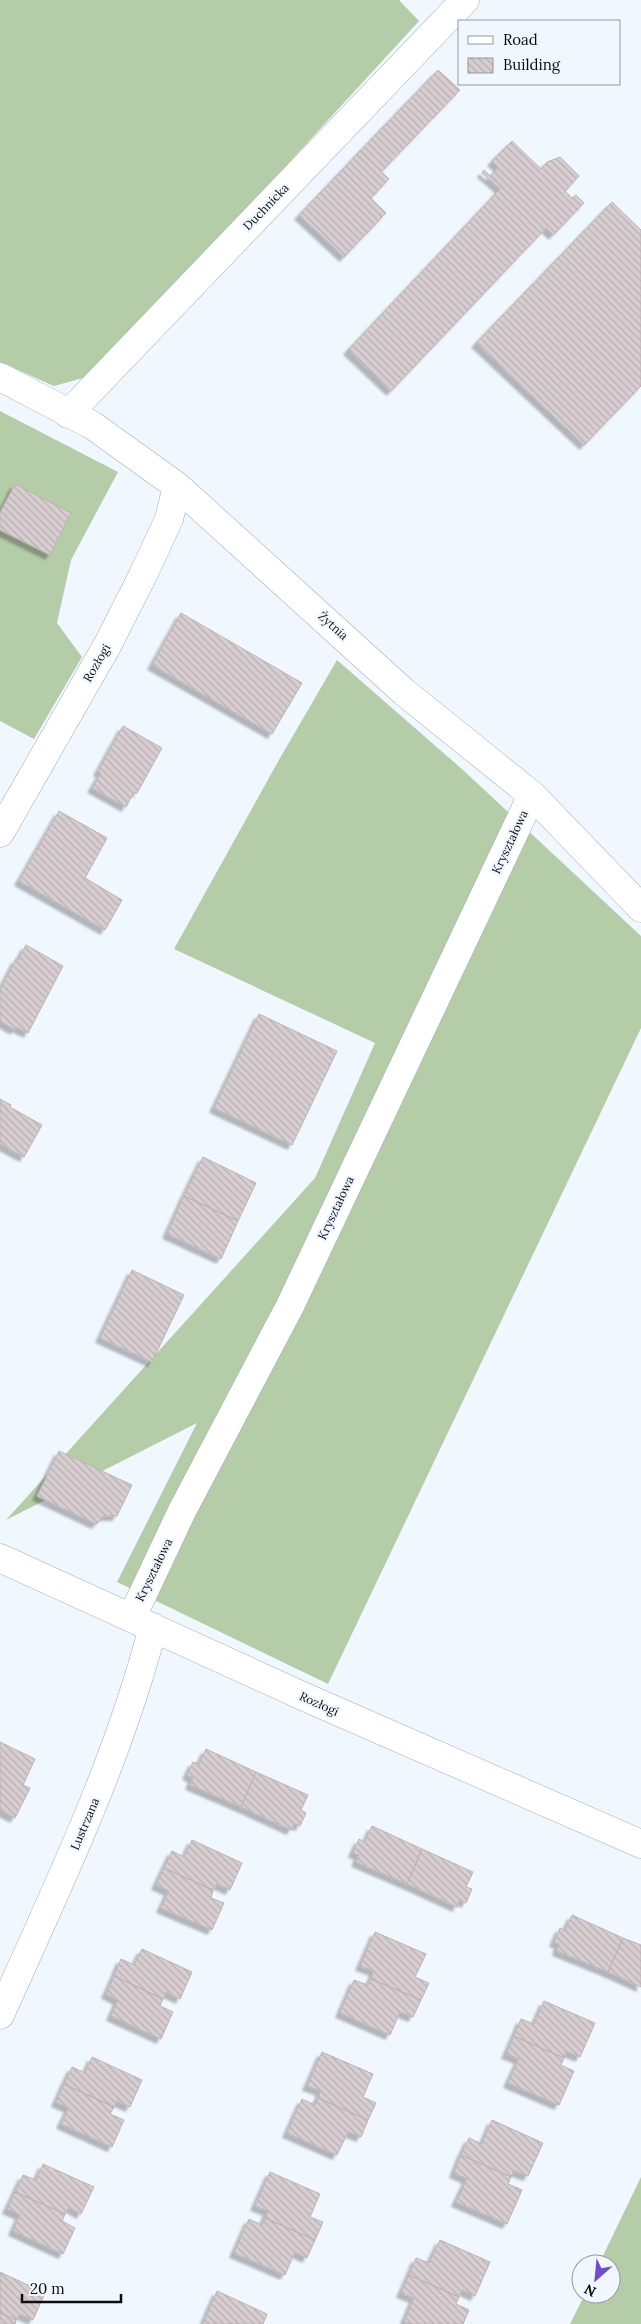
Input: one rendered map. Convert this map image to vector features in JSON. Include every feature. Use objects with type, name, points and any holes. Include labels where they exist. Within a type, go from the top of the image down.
[{"type":"street","name":"Duchnicka","points":[[68,414],[465,0]]},
{"type":"street","name":"Żytnia","points":[[0,377],[92,425],[177,486],[404,692],[532,795],[641,908]]},
{"type":"street","name":"Rozłogi","points":[[0,833],[108,644],[170,518],[177,486]]},
{"type":"street","name":"Kryształowa","points":[[142,1622],[182,1511],[290,1306],[532,795]]},
{"type":"street","name":"Rozłogi","points":[[0,1558],[307,1698],[641,1844]]},
{"type":"street","name":"Lustrzana","points":[[0,2015],[88,1819],[139,1682],[142,1622]]},
{"type":"green space","points":[[0,0],[399,0],[419,21],[94,375],[54,386],[0,362]]},
{"type":"green space","points":[[0,411],[118,472],[71,560],[57,623],[82,657],[34,739],[0,721]]},
{"type":"green space","points":[[337,660],[463,770],[641,936],[641,1028],[328,1684],[117,1582],[197,1423],[6,1520],[315,1178],[375,1043],[174,949],[280,758]]},
{"type":"green space","points":[[641,2177],[641,2324],[570,2324],[580,2304],[621,2304],[621,2254],[604,2254]]},
{"type":"building","points":[[438,70],[460,90],[382,171],[360,151]]},
{"type":"building","points":[[512,141],[541,169],[547,162],[560,157],[579,176],[565,191],[572,198],[576,195],[584,203],[553,235],[546,228],[391,391],[348,350],[500,189],[482,173],[484,170],[490,176],[499,168],[492,161]]},
{"type":"building","points":[[360,151],[389,179],[371,198],[342,170]]},
{"type":"building","points":[[342,170],[386,213],[344,257],[299,215]]},
{"type":"building","points":[[612,202],[641,230],[641,386],[584,445],[476,343]]},
{"type":"building","points":[[15,484],[71,513],[50,555],[0,530],[0,513]]},
{"type":"building","points":[[181,613],[302,683],[272,734],[152,665]]},
{"type":"building","points":[[123,726],[162,748],[137,793],[134,792],[126,807],[92,788],[101,773],[98,771]]},
{"type":"building","points":[[59,811],[107,838],[85,878],[122,900],[105,930],[19,881]]},
{"type":"building","points":[[26,945],[63,966],[28,1033],[16,1027],[15,1030],[0,1021],[0,990],[16,959],[18,960]]},
{"type":"building","points":[[259,1014],[337,1051],[292,1145],[214,1108]]},
{"type":"building","points":[[0,1099],[11,1105],[10,1107],[42,1125],[24,1157],[0,1144]]},
{"type":"building","points":[[203,1157],[256,1183],[238,1221],[184,1196]]},
{"type":"building","points":[[184,1196],[238,1221],[221,1259],[167,1234]]},
{"type":"building","points":[[132,1270],[184,1295],[152,1362],[100,1338]]},
{"type":"building","points":[[59,1451],[132,1485],[117,1516],[104,1516],[96,1524],[37,1496]]},
{"type":"building","points":[[0,1742],[35,1759],[23,1785],[30,1788],[15,1818],[0,1810]]},
{"type":"building","points":[[206,1749],[256,1772],[241,1807],[190,1785],[193,1778],[187,1775],[193,1762],[199,1764]]},
{"type":"building","points":[[256,1772],[308,1795],[301,1810],[306,1813],[300,1826],[294,1824],[291,1830],[241,1807]]},
{"type":"building","points":[[372,1826],[422,1849],[407,1884],[356,1862],[359,1855],[353,1853],[359,1839],[365,1842]]},
{"type":"building","points":[[192,1840],[242,1863],[230,1890],[217,1884],[213,1890],[164,1868],[172,1851],[184,1857]]},
{"type":"building","points":[[422,1849],[473,1872],[466,1887],[472,1889],[466,1903],[460,1900],[457,1907],[407,1884]]},
{"type":"building","points":[[164,1868],[213,1890],[211,1898],[224,1903],[212,1930],[161,1908],[169,1891],[156,1885]]},
{"type":"building","points":[[572,1915],[623,1938],[608,1972],[557,1951],[559,1944],[554,1942],[560,1928],[565,1930]]},
{"type":"building","points":[[375,1932],[426,1954],[415,1977],[429,1983],[421,2000],[371,1979],[374,1971],[360,1966]]},
{"type":"building","points":[[623,1938],[641,1945],[641,1987],[608,1972]]},
{"type":"building","points":[[142,1949],[192,1972],[180,1999],[166,1992],[163,1999],[114,1976],[121,1959],[134,1965]]},
{"type":"building","points":[[114,1976],[163,1999],[160,2006],[173,2012],[161,2039],[111,2016],[118,2000],[106,1994]]},
{"type":"building","points":[[371,1979],[421,2000],[413,2017],[400,2012],[390,2035],[340,2013],[354,1980],[368,1985]]},
{"type":"building","points":[[544,2001],[595,2023],[580,2057],[566,2051],[564,2058],[514,2036],[521,2019],[534,2024]]},
{"type":"building","points":[[514,2036],[564,2058],[561,2065],[574,2071],[559,2105],[508,2083],[519,2059],[506,2054]]},
{"type":"building","points":[[322,2052],[373,2074],[363,2097],[376,2103],[368,2120],[318,2098],[321,2091],[307,2086]]},
{"type":"building","points":[[92,2057],[142,2080],[130,2107],[117,2101],[114,2107],[64,2084],[72,2067],[85,2073]]},
{"type":"building","points":[[64,2084],[114,2107],[110,2114],[124,2120],[112,2147],[61,2124],[69,2108],[56,2102]]},
{"type":"building","points":[[318,2098],[368,2120],[361,2137],[348,2132],[337,2155],[287,2133],[302,2099],[315,2105]]},
{"type":"building","points":[[492,2120],[543,2143],[528,2176],[514,2171],[511,2177],[461,2155],[469,2138],[482,2144]]},
{"type":"building","points":[[461,2155],[511,2177],[508,2184],[522,2190],[507,2224],[456,2202],[467,2179],[454,2173]]},
{"type":"building","points":[[43,2164],[94,2187],[81,2214],[69,2207],[65,2214],[15,2192],[23,2175],[36,2180]]},
{"type":"building","points":[[270,2172],[320,2194],[310,2217],[323,2222],[315,2240],[265,2218],[268,2211],[255,2206]]},
{"type":"building","points":[[15,2192],[65,2214],[62,2221],[75,2228],[63,2254],[13,2231],[20,2215],[7,2209]]},
{"type":"building","points":[[265,2218],[315,2240],[307,2258],[295,2252],[285,2275],[234,2253],[249,2219],[262,2225]]},
{"type":"building","points":[[440,2240],[490,2262],[475,2296],[462,2290],[459,2297],[409,2275],[416,2258],[429,2263]]},
{"type":"building","points":[[0,2272],[45,2293],[33,2320],[20,2314],[16,2320],[0,2313]]},
{"type":"building","points":[[409,2275],[459,2297],[456,2304],[469,2310],[463,2324],[409,2324],[404,2322],[414,2298],[401,2293]]},
{"type":"building","points":[[217,2291],[267,2314],[263,2324],[203,2324]]},
{"type":"building","points":[[0,2313],[16,2320],[15,2324],[0,2324]]}]
